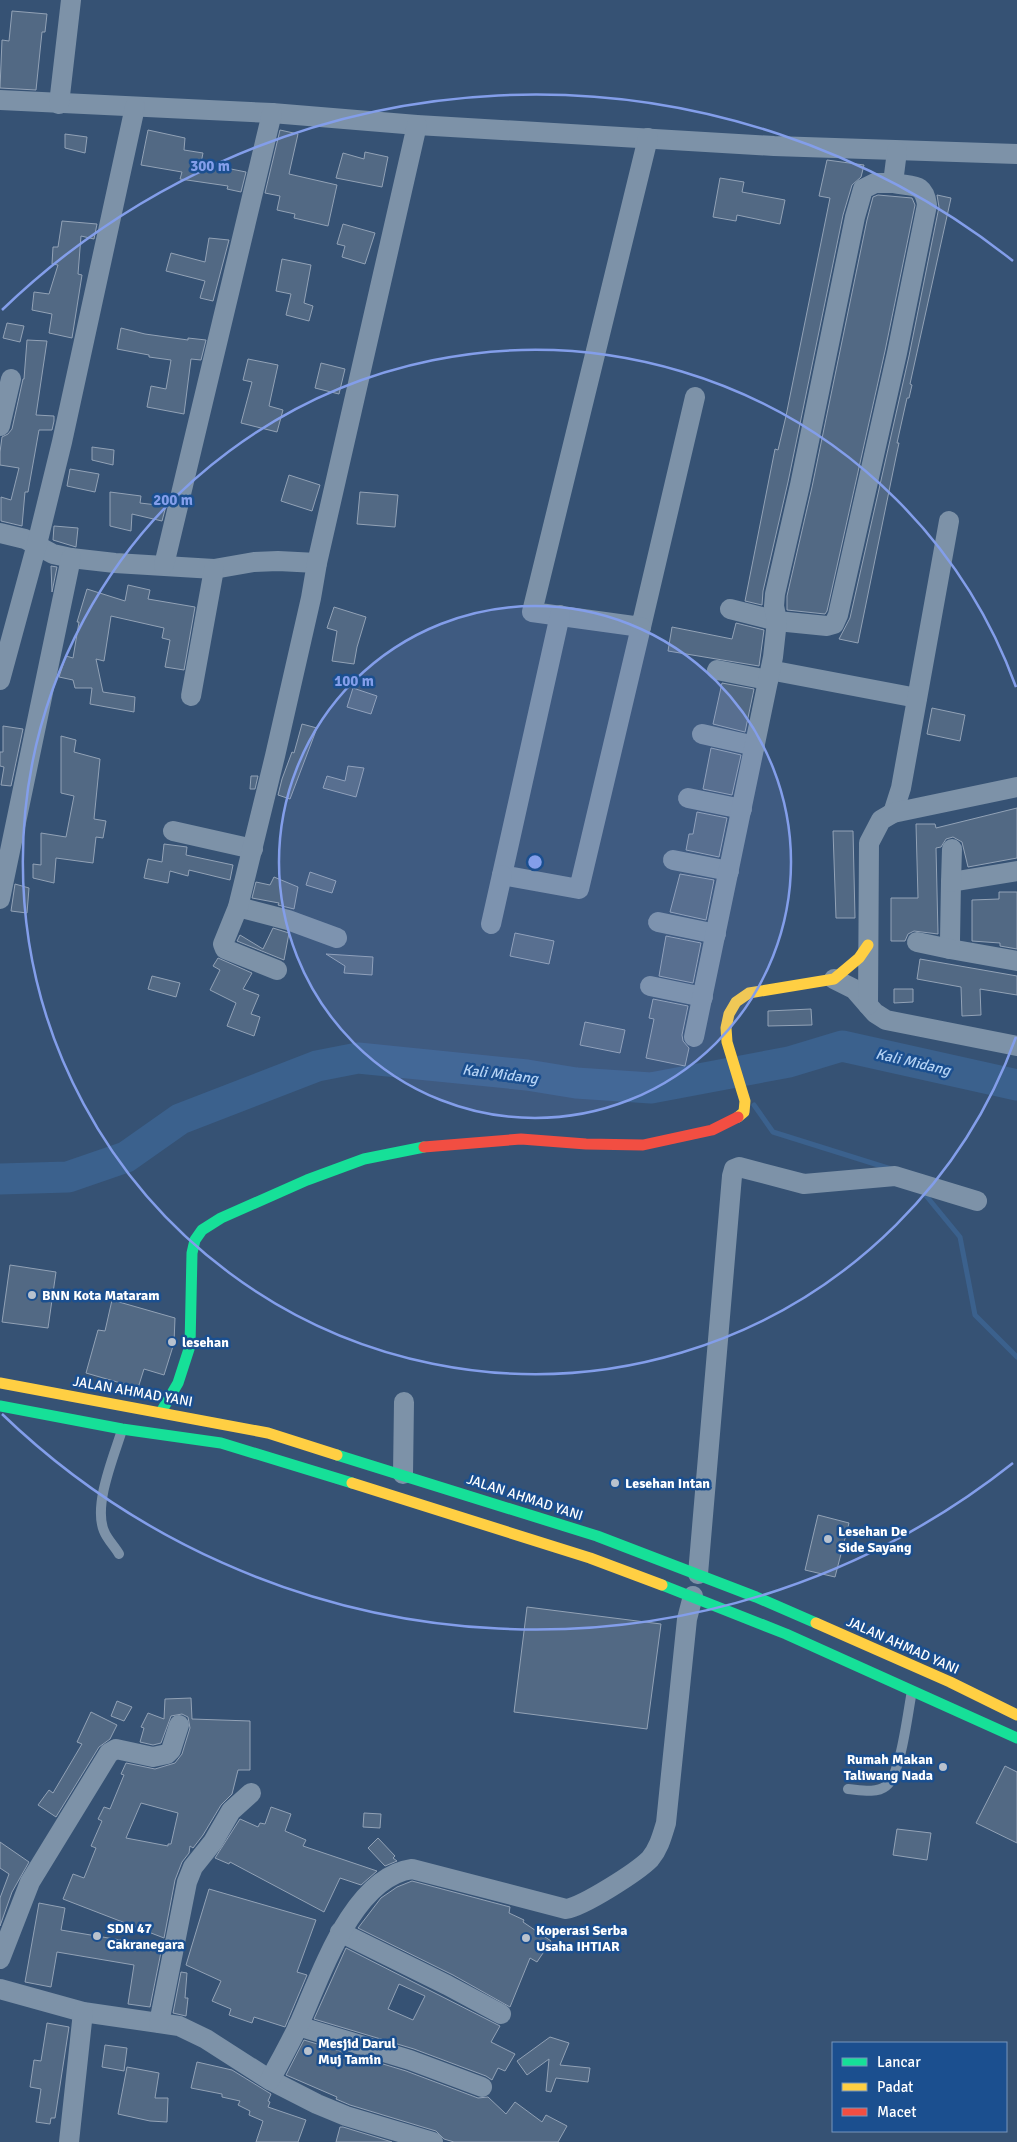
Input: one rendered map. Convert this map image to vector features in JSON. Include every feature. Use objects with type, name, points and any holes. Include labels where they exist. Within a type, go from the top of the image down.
[{"type":"main road","points":[[161,1412],[178,1383],[190,1346],[191,1274],[195,1240],[202,1230],[221,1218],[307,1180],[364,1159],[427,1146],[521,1139],[586,1144],[643,1145],[704,1132],[734,1121],[744,1112],[746,1101],[725,1035],[727,1020],[733,1006],[740,998],[749,993],[834,978],[859,958],[868,944]]},
{"type":"main road","name":"JALAN AHMAD YANI","points":[[0,1383],[268,1433],[597,1536],[698,1574],[950,1682],[1017,1715]]},
{"type":"main road","points":[[53,1416],[57,1393]]},
{"type":"main road","points":[[0,1406],[122,1429],[221,1443],[251,1450],[590,1558],[693,1596],[786,1634],[1017,1738]]},
{"type":"main road","points":[[590,1558],[597,1536]]},
{"type":"street","points":[[59,104],[71,0]]},
{"type":"street","points":[[0,100],[272,113],[418,125],[774,146],[1017,154]]},
{"type":"street","points":[[0,680],[37,544],[62,442],[135,107]]},
{"type":"street","points":[[164,565],[272,113]]},
{"type":"street","points":[[277,970],[223,948],[238,908],[253,849],[309,608],[316,564],[418,125]]},
{"type":"street","points":[[641,627],[532,612],[648,138]]},
{"type":"street","points":[[894,183],[897,151]]},
{"type":"street","points":[[694,1037],[755,746],[774,676],[777,621],[774,594],[800,485],[861,195],[863,189],[868,186],[894,183],[921,188],[925,192],[927,205],[838,615],[834,624],[831,626],[777,621],[730,609]]},
{"type":"street","points":[[0,426],[11,379]]},
{"type":"street","points":[[502,875],[579,889],[695,397]]},
{"type":"street","points":[[893,813],[901,788],[949,521]]},
{"type":"street","points":[[0,533],[25,539],[53,554],[70,558],[115,563],[214,569],[278,561],[316,564]]},
{"type":"street","points":[[0,899],[70,558]]},
{"type":"street","points":[[191,696],[214,569]]},
{"type":"street","points":[[491,924],[560,615]]},
{"type":"street","points":[[717,670],[774,676],[917,698]]},
{"type":"street","points":[[702,734],[755,746]]},
{"type":"street","points":[[868,1005],[869,844],[881,820],[893,813],[1017,787]]},
{"type":"street","points":[[688,798],[742,809]]},
{"type":"street","points":[[173,831],[253,849]]},
{"type":"street","points":[[950,948],[952,849]]},
{"type":"street","points":[[673,860],[729,871]]},
{"type":"street","points":[[951,882],[1017,871]]},
{"type":"street","points":[[238,908],[288,920],[337,938]]},
{"type":"street","points":[[658,922],[716,934]]},
{"type":"street","points":[[917,942],[1017,962]]},
{"type":"street","points":[[834,978],[854,989],[875,1013],[886,1020],[1017,1046]]},
{"type":"street","points":[[650,986],[703,997]]},
{"type":"street","points":[[698,1574],[734,1170],[739,1167],[804,1184],[895,1176],[977,1200]]},
{"type":"street","points":[[403,1474],[404,1402]]},
{"type":"street","points":[[270,2080],[298,2026],[340,1932],[353,1910],[391,1876],[412,1869],[566,1909],[581,1905],[643,1865],[650,1858],[660,1843],[666,1823],[687,1619],[693,1596]]},
{"type":"street","points":[[0,1959],[30,1882],[109,1753],[116,1749],[153,1757],[167,1754],[171,1750],[179,1725]]},
{"type":"street","points":[[159,2023],[188,1882],[193,1867],[213,1842],[231,1811],[251,1793]]},
{"type":"street","points":[[340,1932],[501,2014]]},
{"type":"street","points":[[0,1989],[83,2012],[179,2026],[270,2080],[316,2104],[346,2116],[434,2142]]},
{"type":"street","points":[[69,2142],[83,2012]]},
{"type":"street","points":[[298,2026],[410,2060],[482,2087]]},
{"type":"lane","points":[[119,1554],[104,1530],[102,1508],[103,1489],[122,1429]]},
{"type":"lane","points":[[848,1789],[872,1791],[887,1786],[897,1770],[912,1690]]},
{"type":"building","points":[[12,11],[47,14],[45,32],[42,32],[36,90],[0,88],[2,40],[9,41]]},
{"type":"building","points":[[148,130],[185,138],[184,150],[203,153],[201,163],[246,172],[241,192],[227,189],[228,186],[180,179],[182,172],[141,165]]},
{"type":"building","points":[[280,130],[298,134],[289,174],[337,185],[328,226],[294,218],[295,214],[277,210],[280,196],[265,193]]},
{"type":"building","points":[[65,134],[87,137],[85,153],[65,148]]},
{"type":"building","points":[[365,152],[388,157],[382,187],[336,178],[343,153],[364,159]]},
{"type":"building","points":[[827,160],[864,165],[861,177],[852,185],[843,215],[788,482],[763,591],[762,605],[745,601],[775,449],[778,450],[786,416],[830,198],[819,196]]},
{"type":"building","points":[[720,178],[744,182],[742,192],[785,200],[780,224],[737,215],[736,221],[713,217]]},
{"type":"building","points":[[878,195],[912,198],[915,205],[885,351],[827,611],[825,614],[787,610],[787,596],[812,487],[867,220],[873,197]]},
{"type":"building","points":[[937,195],[951,198],[910,384],[912,385],[909,398],[907,398],[897,443],[899,443],[858,643],[839,639],[850,618],[909,356],[939,207]]},
{"type":"building","points":[[62,221],[97,224],[94,239],[81,236],[78,274],[82,275],[72,338],[49,333],[52,314],[32,310],[34,292],[49,294],[58,265],[52,264],[53,247],[58,247]]},
{"type":"building","points":[[343,224],[375,233],[365,264],[342,257],[345,246],[337,244]]},
{"type":"building","points":[[209,238],[229,240],[213,301],[200,298],[205,281],[166,271],[171,253],[205,262]]},
{"type":"building","points":[[282,259],[311,265],[304,303],[313,306],[309,321],[286,315],[291,294],[276,291]]},
{"type":"building","points":[[7,323],[24,326],[20,342],[3,338]]},
{"type":"building","points":[[121,328],[145,334],[188,340],[188,338],[206,340],[201,360],[191,359],[184,414],[147,407],[151,386],[166,389],[171,360],[117,349]]},
{"type":"building","points":[[27,340],[47,341],[36,415],[54,416],[54,421],[52,430],[39,430],[28,492],[25,492],[22,526],[1,521],[1,497],[11,500],[19,468],[0,465],[0,452],[2,437],[12,429],[24,379]]},
{"type":"building","points":[[248,359],[278,365],[269,406],[283,410],[277,432],[241,423],[252,382],[243,380]]},
{"type":"building","points":[[321,363],[345,369],[339,394],[315,388]]},
{"type":"building","points":[[92,447],[114,450],[113,465],[92,460]]},
{"type":"building","points":[[70,469],[99,474],[95,492],[67,486]]},
{"type":"building","points":[[289,475],[320,485],[312,511],[281,501]]},
{"type":"building","points":[[110,492],[141,496],[140,503],[166,506],[162,521],[132,514],[131,531],[110,526]]},
{"type":"building","points":[[360,492],[398,495],[395,527],[357,524]]},
{"type":"building","points":[[54,526],[78,528],[76,547],[53,540]]},
{"type":"building","points":[[51,566],[57,567],[52,592]]},
{"type":"building","points":[[128,585],[150,590],[148,599],[195,607],[184,670],[165,667],[170,640],[162,638],[164,628],[111,616],[104,661],[96,659],[103,692],[135,697],[134,712],[90,704],[92,688],[75,688],[73,680],[59,677],[66,656],[73,658],[79,622],[77,622],[87,589],[125,601]]},
{"type":"building","points":[[334,607],[366,617],[354,664],[332,661],[337,631],[327,628]]},
{"type":"building","points":[[736,623],[764,630],[759,666],[668,651],[672,627],[732,639]]},
{"type":"building","points":[[722,683],[754,689],[745,732],[713,724]]},
{"type":"building","points":[[353,688],[377,696],[371,714],[347,707]]},
{"type":"building","points":[[932,708],[965,715],[960,741],[927,734]]},
{"type":"building","points":[[302,724],[317,728],[290,799],[278,795],[292,752],[294,753]]},
{"type":"building","points":[[3,726],[23,729],[11,786],[1,785],[4,767],[0,766],[0,752],[3,752]]},
{"type":"building","points":[[61,736],[76,740],[74,752],[100,759],[94,819],[106,821],[103,838],[96,837],[93,863],[56,858],[54,883],[33,878],[33,864],[41,865],[41,833],[66,837],[74,796],[61,793]]},
{"type":"building","points":[[711,748],[741,755],[732,795],[703,789]]},
{"type":"building","points":[[348,766],[364,768],[356,797],[323,788],[327,776],[345,781]]},
{"type":"building","points":[[251,776],[258,776],[255,789],[250,789]]},
{"type":"building","points":[[1017,808],[1017,858],[968,867],[962,842],[953,837],[946,839],[941,847],[936,848],[938,934],[914,931],[908,934],[905,941],[891,941],[891,898],[918,898],[916,824],[935,824],[936,828]]},
{"type":"building","points":[[697,812],[727,818],[719,857],[686,850],[689,834],[693,834]]},
{"type":"building","points":[[833,831],[853,831],[855,918],[836,918]]},
{"type":"building","points":[[164,844],[187,847],[186,855],[233,865],[230,880],[189,870],[188,876],[170,871],[168,883],[144,878],[148,859],[162,862]]},
{"type":"building","points":[[310,872],[336,881],[332,893],[306,885]]},
{"type":"building","points":[[680,874],[714,880],[706,920],[670,912]]},
{"type":"building","points":[[274,877],[298,887],[294,909],[278,905],[279,903],[252,898],[256,882],[270,885]]},
{"type":"building","points":[[15,884],[29,888],[27,913],[11,911]]},
{"type":"building","points":[[999,892],[1017,892],[1017,949],[1000,946],[1000,943],[972,941],[972,900],[999,899]]},
{"type":"building","points":[[273,928],[289,933],[284,960],[237,941],[240,935],[263,949]]},
{"type":"building","points":[[515,933],[554,941],[549,964],[510,956]]},
{"type":"building","points":[[666,936],[701,943],[693,983],[659,976]]},
{"type":"building","points":[[326,954],[373,957],[372,975],[344,973],[345,966]]},
{"type":"building","points":[[218,958],[252,973],[243,989],[259,995],[251,1014],[260,1017],[254,1036],[227,1026],[236,1003],[210,990],[220,970],[213,966]]},
{"type":"building","points":[[920,959],[1017,976],[1017,995],[980,989],[981,1015],[962,1016],[961,987],[917,979]]},
{"type":"building","points":[[152,976],[180,983],[176,997],[148,989]]},
{"type":"building","points":[[894,989],[913,989],[913,1002],[894,1003]]},
{"type":"building","points":[[653,999],[688,1006],[682,1035],[683,1041],[689,1048],[685,1066],[646,1058],[654,1019],[649,1018]]},
{"type":"building","points":[[811,1009],[812,1025],[768,1026],[768,1011]]},
{"type":"building","points":[[585,1022],[625,1030],[620,1053],[580,1045]]},
{"type":"building","points":[[10,1265],[56,1272],[48,1328],[2,1322]]},
{"type":"building","points":[[112,1300],[175,1318],[174,1343],[164,1375],[144,1369],[138,1388],[86,1373],[98,1330],[105,1331]]},
{"type":"building","points":[[818,1515],[849,1523],[835,1577],[805,1570]]},
{"type":"building","points":[[527,1607],[661,1624],[647,1729],[514,1712]]},
{"type":"building","points":[[191,1698],[192,1719],[250,1721],[250,1770],[238,1770],[232,1794],[221,1805],[193,1848],[190,1846],[189,1853],[182,1862],[175,1880],[164,1938],[63,1899],[73,1874],[84,1878],[96,1848],[91,1846],[102,1821],[98,1819],[104,1807],[110,1809],[124,1775],[121,1774],[126,1763],[155,1769],[175,1763],[182,1754],[190,1728],[188,1717],[182,1714],[171,1716],[161,1743],[153,1745],[140,1742],[144,1728],[141,1727],[148,1713],[164,1719],[165,1699]],"holes":[[[141,1803],[178,1813],[171,1844],[168,1844],[168,1846],[126,1838]]]},
{"type":"building","points":[[117,1701],[132,1707],[124,1721],[111,1716]]},
{"type":"building","points":[[91,1712],[117,1725],[110,1739],[99,1747],[56,1817],[38,1805],[49,1790],[53,1793],[82,1744],[77,1742]]},
{"type":"building","points":[[1005,1766],[1017,1772],[1017,1843],[976,1823]]},
{"type":"building","points":[[271,1807],[291,1814],[285,1831],[306,1840],[303,1846],[377,1871],[361,1885],[340,1878],[324,1912],[230,1862],[229,1864],[215,1858],[240,1819],[258,1827],[260,1823],[265,1824]]},
{"type":"building","points":[[364,1813],[381,1814],[380,1828],[363,1827]]},
{"type":"building","points":[[897,1829],[931,1833],[927,1860],[893,1855]]},
{"type":"building","points":[[378,1838],[395,1856],[393,1858],[397,1861],[385,1866],[368,1848]]},
{"type":"building","points":[[0,1842],[29,1862],[12,1892],[0,1926],[0,1898],[9,1874],[0,1868]]},
{"type":"building","points":[[412,1881],[510,1907],[509,1913],[524,1920],[523,1922],[551,1941],[537,1962],[530,1958],[510,2007],[453,1975],[358,1928],[381,1898],[397,1887]]},
{"type":"building","points":[[209,1889],[316,1920],[297,1972],[307,1975],[285,2027],[254,2017],[252,2023],[229,2015],[231,2009],[212,2001],[221,1981],[186,1965]]},
{"type":"building","points":[[39,1903],[65,1908],[61,1930],[162,1947],[150,2007],[128,2004],[134,1965],[57,1952],[51,1987],[25,1982]]},
{"type":"building","points":[[346,1948],[500,2026],[491,2042],[515,2054],[505,2071],[498,2068],[492,2080],[486,2076],[414,2049],[314,2019]],"holes":[[[399,1984],[425,1996],[413,2020],[388,2009]]]},
{"type":"building","points":[[181,1972],[187,1973],[185,1998],[188,1998],[186,2016],[173,2013]]},
{"type":"building","points":[[47,2023],[69,2027],[55,2118],[51,2118],[50,2124],[36,2122],[41,2089],[30,2087],[34,2060],[41,2061]]},
{"type":"building","points":[[550,2037],[569,2043],[560,2065],[590,2068],[588,2082],[556,2078],[551,2092],[546,2091],[549,2059],[527,2075],[517,2061]]},
{"type":"building","points":[[304,2040],[406,2071],[478,2098],[488,2097],[506,2114],[515,2102],[542,2122],[546,2115],[567,2126],[558,2142],[454,2142],[444,2139],[436,2131],[350,2105],[336,2099],[337,2097],[286,2075]]},
{"type":"building","points":[[105,2045],[127,2048],[124,2071],[102,2067]]},
{"type":"building","points":[[197,2062],[232,2070],[271,2094],[268,2107],[306,2120],[298,2142],[256,2142],[263,2121],[249,2115],[250,2111],[238,2105],[240,2101],[222,2097],[222,2094],[191,2088]]},
{"type":"building","points":[[127,2067],[159,2073],[155,2098],[168,2098],[167,2122],[150,2121],[118,2114]]},
{"type":"building","points":[[340,2127],[343,2127],[392,2142],[336,2142]]},
{"type":"waterway","name":"Kali Midang","points":[[0,1179],[68,1177],[126,1157],[180,1119],[317,1066],[358,1058],[527,1075],[576,1083],[651,1088],[789,1062],[842,1046],[1017,1085]]},
{"type":"waterway","points":[[754,1105],[773,1132],[891,1169]]},
{"type":"waterway","points":[[923,1192],[960,1237],[975,1315],[1017,1357]]},
{"type":"traffic: fast","points":[[161,1412],[178,1383],[190,1346],[192,1253],[195,1240],[202,1230],[221,1218],[307,1180],[364,1159],[424,1147]]},
{"type":"traffic: fast","points":[[0,1406],[122,1429],[221,1443],[352,1483]]},
{"type":"traffic: fast","points":[[337,1455],[597,1536],[756,1597],[816,1623]]},
{"type":"traffic: fast","points":[[662,1585],[786,1634],[1017,1738]]},
{"type":"traffic: slow","points":[[738,1117],[744,1112],[745,1101],[727,1042],[726,1028],[729,1014],[736,1002],[749,993],[834,979],[859,958],[868,945]]},
{"type":"traffic: slow","points":[[0,1383],[268,1433],[337,1455]]},
{"type":"traffic: slow","points":[[352,1483],[590,1558],[662,1585]]},
{"type":"traffic: slow","points":[[816,1623],[950,1682],[1017,1715]]},
{"type":"traffic: jam","points":[[424,1147],[521,1139],[586,1144],[643,1145],[712,1130],[738,1117]]},
{"type":"place","name":"BNN Kota Mataram","points":[[32,1295]]},
{"type":"place","name":"lesehan","points":[[172,1342]]},
{"type":"place","name":"Lesehan Intan","points":[[615,1483]]},
{"type":"place","name":"Lesehan De Side Sayang","points":[[828,1539]]},
{"type":"place","name":"Rumah Makan Taliwang Nada","points":[[943,1767]]},
{"type":"place","name":"SDN 47 Cakranegara","points":[[97,1936]]},
{"type":"place","name":"Koperasi Serba Usaha IHTIAR","points":[[526,1938]]},
{"type":"place","name":"Mesjid Darul Muj Tamin","points":[[308,2051]]}]
